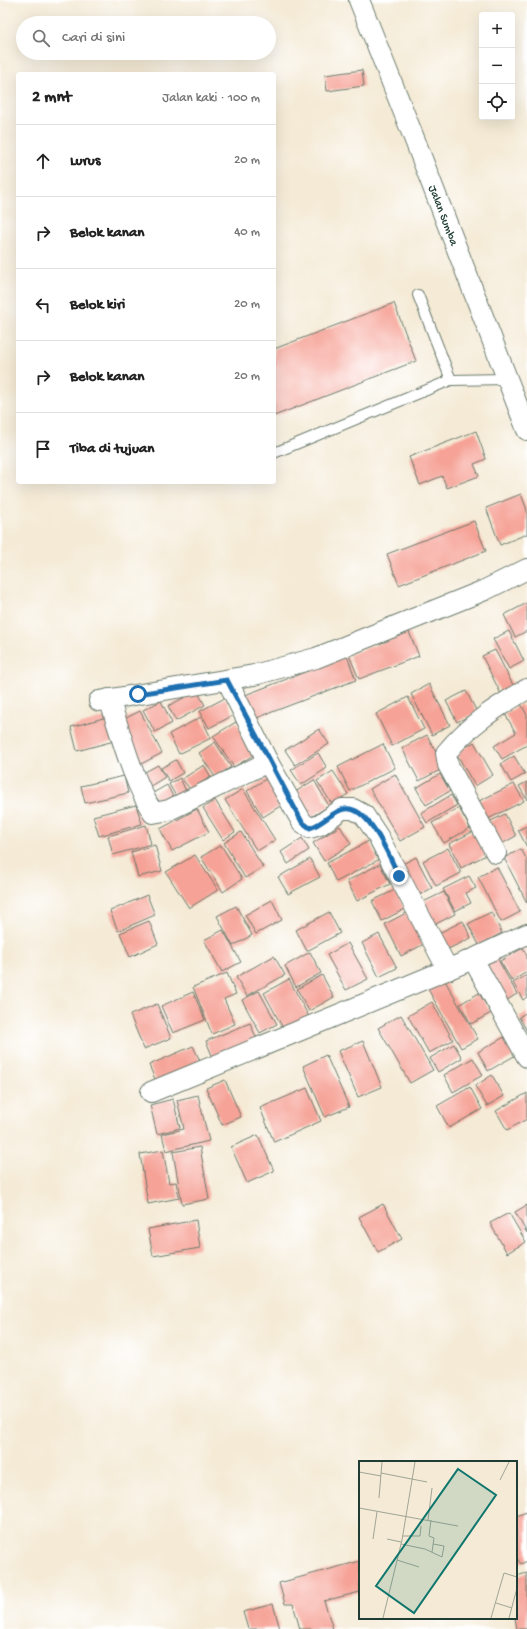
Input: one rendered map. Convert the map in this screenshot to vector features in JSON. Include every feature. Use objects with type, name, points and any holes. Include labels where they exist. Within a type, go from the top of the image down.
[{"type":"street","name":"Jalan Sumba","points":[[359,0],[527,430]]},
{"type":"street","points":[[268,762],[169,810],[153,812],[146,801],[104,700],[254,675],[316,658],[485,590],[527,570]]},
{"type":"street","points":[[227,680],[268,762],[302,822],[310,828],[320,825],[342,809],[353,808],[364,815],[378,836],[448,970]]},
{"type":"street","points":[[496,853],[448,765],[446,753],[458,738],[491,710],[527,689]]},
{"type":"street","points":[[151,1092],[448,970],[527,934]]},
{"type":"street","points":[[473,959],[527,1056]]},
{"type":"lane","points":[[418,295],[451,380]]},
{"type":"lane","points":[[276,452],[451,380],[507,379]]},
{"type":"building","points":[[362,70],[364,86],[327,91],[325,75]]},
{"type":"building","points":[[394,303],[416,361],[276,415],[276,348]]},
{"type":"building","points":[[476,431],[486,459],[474,464],[479,476],[447,488],[442,476],[420,485],[409,457]]},
{"type":"building","points":[[521,494],[527,510],[527,534],[500,545],[486,508]]},
{"type":"building","points":[[474,521],[486,551],[399,585],[387,554]]},
{"type":"building","points":[[527,603],[527,631],[515,637],[504,615]]},
{"type":"building","points":[[509,631],[524,661],[509,669],[493,639]]},
{"type":"building","points":[[409,632],[419,656],[359,679],[349,655]]},
{"type":"building","points":[[495,650],[515,689],[502,696],[482,656]]},
{"type":"building","points":[[347,656],[356,680],[254,719],[245,695]]},
{"type":"building","points":[[429,684],[450,725],[432,735],[411,694]]},
{"type":"building","points":[[197,691],[205,705],[176,721],[168,706]]},
{"type":"building","points":[[466,691],[477,712],[457,722],[446,701]]},
{"type":"building","points":[[408,697],[424,729],[392,746],[376,714]]},
{"type":"building","points":[[225,698],[234,715],[209,728],[200,711]]},
{"type":"building","points":[[161,701],[172,723],[155,732],[143,710]]},
{"type":"building","points":[[521,704],[527,715],[527,745],[502,759],[494,746],[516,733],[505,714]]},
{"type":"building","points":[[140,711],[162,753],[141,764],[118,722]]},
{"type":"building","points":[[107,717],[114,741],[77,751],[71,727]]},
{"type":"building","points":[[201,717],[211,738],[179,754],[169,734]]},
{"type":"building","points":[[236,722],[257,753],[234,767],[213,736]]},
{"type":"building","points":[[319,729],[329,744],[295,765],[285,750]]},
{"type":"building","points":[[427,735],[444,768],[419,781],[402,748]]},
{"type":"building","points":[[215,742],[231,767],[215,777],[199,753]]},
{"type":"building","points":[[474,742],[493,775],[475,786],[456,753]]},
{"type":"building","points":[[383,744],[395,768],[350,791],[338,767]]},
{"type":"building","points":[[318,753],[327,768],[301,785],[291,770]]},
{"type":"building","points":[[514,756],[525,774],[511,782],[501,764]]},
{"type":"building","points":[[176,760],[183,773],[169,781],[161,768]]},
{"type":"building","points":[[158,765],[165,777],[149,787],[141,774]]},
{"type":"building","points":[[204,765],[211,777],[190,789],[182,779]]},
{"type":"building","points":[[333,771],[348,794],[332,804],[317,781]]},
{"type":"building","points":[[395,774],[425,827],[400,841],[370,789]]},
{"type":"building","points":[[440,774],[450,791],[426,805],[416,788]]},
{"type":"building","points":[[124,776],[128,793],[85,803],[81,786]]},
{"type":"building","points":[[269,777],[285,803],[263,817],[247,791]]},
{"type":"building","points":[[180,778],[186,791],[177,798],[169,784]]},
{"type":"building","points":[[314,780],[329,806],[308,819],[292,794]]},
{"type":"building","points":[[527,782],[527,800],[519,786]]},
{"type":"building","points":[[514,784],[524,801],[484,821],[475,803]]},
{"type":"building","points":[[167,785],[174,798],[162,805],[153,793]]},
{"type":"building","points":[[243,789],[275,840],[257,851],[225,800]]},
{"type":"building","points":[[451,795],[457,805],[427,823],[421,813]]},
{"type":"building","points":[[215,800],[235,832],[223,840],[203,808]]},
{"type":"building","points":[[136,805],[142,824],[99,836],[93,816]]},
{"type":"building","points":[[459,808],[470,828],[444,843],[432,823]]},
{"type":"building","points":[[197,809],[209,832],[172,851],[160,829]]},
{"type":"building","points":[[505,814],[516,836],[496,847],[485,824]]},
{"type":"building","points":[[146,825],[151,844],[113,855],[108,836]]},
{"type":"building","points":[[340,826],[351,844],[324,861],[313,843]]},
{"type":"building","points":[[527,826],[527,847],[518,830]]},
{"type":"building","points":[[474,831],[486,855],[461,868],[449,844]]},
{"type":"building","points":[[241,832],[263,867],[245,878],[224,843]]},
{"type":"building","points":[[302,838],[309,850],[288,864],[281,852]]},
{"type":"building","points":[[369,841],[378,860],[336,882],[327,863]]},
{"type":"building","points":[[155,845],[162,871],[138,877],[131,852]]},
{"type":"building","points":[[221,845],[242,879],[223,892],[201,857]]},
{"type":"building","points":[[448,848],[461,873],[436,886],[423,861]]},
{"type":"building","points":[[521,849],[527,860],[527,903],[504,858]]},
{"type":"building","points":[[195,855],[218,890],[189,908],[166,872]]},
{"type":"building","points":[[416,857],[432,888],[415,897],[399,866]]},
{"type":"building","points":[[310,859],[320,877],[288,894],[278,877]]},
{"type":"building","points":[[380,864],[390,884],[357,901],[347,881]]},
{"type":"building","points":[[497,867],[520,912],[501,922],[478,877]]},
{"type":"building","points":[[469,876],[476,888],[466,893],[471,903],[455,911],[443,889]]},
{"type":"building","points":[[395,890],[405,909],[382,921],[372,901]]},
{"type":"building","points":[[444,892],[455,914],[432,926],[421,903]]},
{"type":"building","points":[[147,895],[155,915],[118,931],[110,911]]},
{"type":"building","points":[[272,900],[282,920],[256,934],[245,915]]},
{"type":"building","points":[[236,906],[252,935],[233,946],[217,916]]},
{"type":"building","points":[[410,911],[426,943],[401,956],[385,924]]},
{"type":"building","points":[[329,912],[340,933],[307,951],[296,930]]},
{"type":"building","points":[[491,912],[502,933],[479,945],[468,924]]},
{"type":"building","points":[[149,921],[158,944],[130,957],[120,933]]},
{"type":"building","points":[[463,921],[471,938],[446,950],[437,934]]},
{"type":"building","points":[[223,930],[241,962],[222,972],[204,940]]},
{"type":"building","points":[[379,934],[397,968],[379,977],[362,943]]},
{"type":"building","points":[[348,943],[368,979],[346,990],[327,955]]},
{"type":"building","points":[[523,948],[527,956],[527,972],[512,981],[500,961]]},
{"type":"building","points":[[310,952],[321,973],[296,987],[285,966]]},
{"type":"building","points":[[274,956],[285,975],[247,996],[236,977]]},
{"type":"building","points":[[496,956],[517,994],[502,1003],[480,965]]},
{"type":"building","points":[[227,973],[236,994],[224,999],[235,1024],[212,1034],[193,987]]},
{"type":"building","points":[[322,975],[334,997],[309,1011],[297,989]]},
{"type":"building","points":[[527,975],[527,997],[523,1000],[513,983]]},
{"type":"building","points":[[289,979],[309,1017],[284,1030],[264,993]]},
{"type":"building","points":[[444,979],[478,1039],[461,1048],[428,989]]},
{"type":"building","points":[[259,991],[277,1024],[260,1033],[242,1000]]},
{"type":"building","points":[[193,992],[205,1020],[173,1033],[161,1006]]},
{"type":"building","points":[[479,993],[491,1013],[471,1024],[460,1004]]},
{"type":"building","points":[[432,1002],[453,1040],[429,1053],[408,1016]]},
{"type":"building","points":[[157,1004],[171,1038],[144,1049],[130,1015]]},
{"type":"building","points":[[527,1012],[527,1031],[519,1017]]},
{"type":"building","points":[[401,1015],[433,1070],[410,1083],[378,1028]]},
{"type":"building","points":[[250,1023],[258,1042],[214,1060],[206,1041]]},
{"type":"building","points":[[506,1036],[516,1055],[488,1071],[478,1052]]},
{"type":"building","points":[[363,1041],[382,1087],[358,1097],[338,1051]]},
{"type":"building","points":[[454,1044],[462,1058],[438,1072],[430,1058]]},
{"type":"building","points":[[193,1046],[202,1065],[157,1084],[149,1065]]},
{"type":"building","points":[[326,1055],[349,1107],[325,1117],[303,1066]]},
{"type":"building","points":[[473,1058],[483,1075],[453,1092],[444,1075]]},
{"type":"building","points":[[492,1075],[504,1096],[487,1106],[475,1086]]},
{"type":"building","points":[[225,1080],[241,1117],[222,1125],[206,1088]]},
{"type":"building","points":[[470,1087],[482,1109],[449,1128],[437,1106]]},
{"type":"building","points":[[307,1088],[321,1121],[274,1142],[260,1108]]},
{"type":"building","points":[[527,1093],[527,1119],[507,1130],[496,1111]]},
{"type":"building","points":[[198,1095],[209,1141],[166,1151],[162,1134],[184,1129],[177,1100]]},
{"type":"building","points":[[173,1099],[180,1128],[157,1134],[150,1105]]},
{"type":"building","points":[[258,1135],[274,1171],[247,1183],[231,1147]]},
{"type":"building","points":[[200,1147],[209,1199],[182,1204],[173,1152]]},
{"type":"building","points":[[163,1150],[169,1183],[176,1182],[179,1198],[148,1204],[140,1154]]},
{"type":"building","points":[[383,1204],[402,1239],[378,1252],[359,1217]]},
{"type":"building","points":[[527,1205],[527,1233],[515,1212]]},
{"type":"building","points":[[509,1213],[526,1242],[507,1253],[490,1223]]},
{"type":"building","points":[[196,1220],[200,1248],[153,1256],[148,1229]]},
{"type":"building","points":[[527,1512],[527,1561],[521,1564],[517,1558],[517,1516]]},
{"type":"building","points":[[359,1561],[359,1592],[324,1601],[333,1629],[300,1629],[293,1604],[285,1604],[279,1583]]},
{"type":"building","points":[[527,1573],[527,1629],[517,1629],[515,1619],[517,1619],[517,1576]]},
{"type":"building","points":[[273,1604],[280,1629],[248,1629],[243,1612]]},
{"type":"route","points":[[138,694],[227,680],[268,762],[302,822],[310,828],[320,825],[342,809],[353,808],[364,815],[378,836],[399,876]]}]
